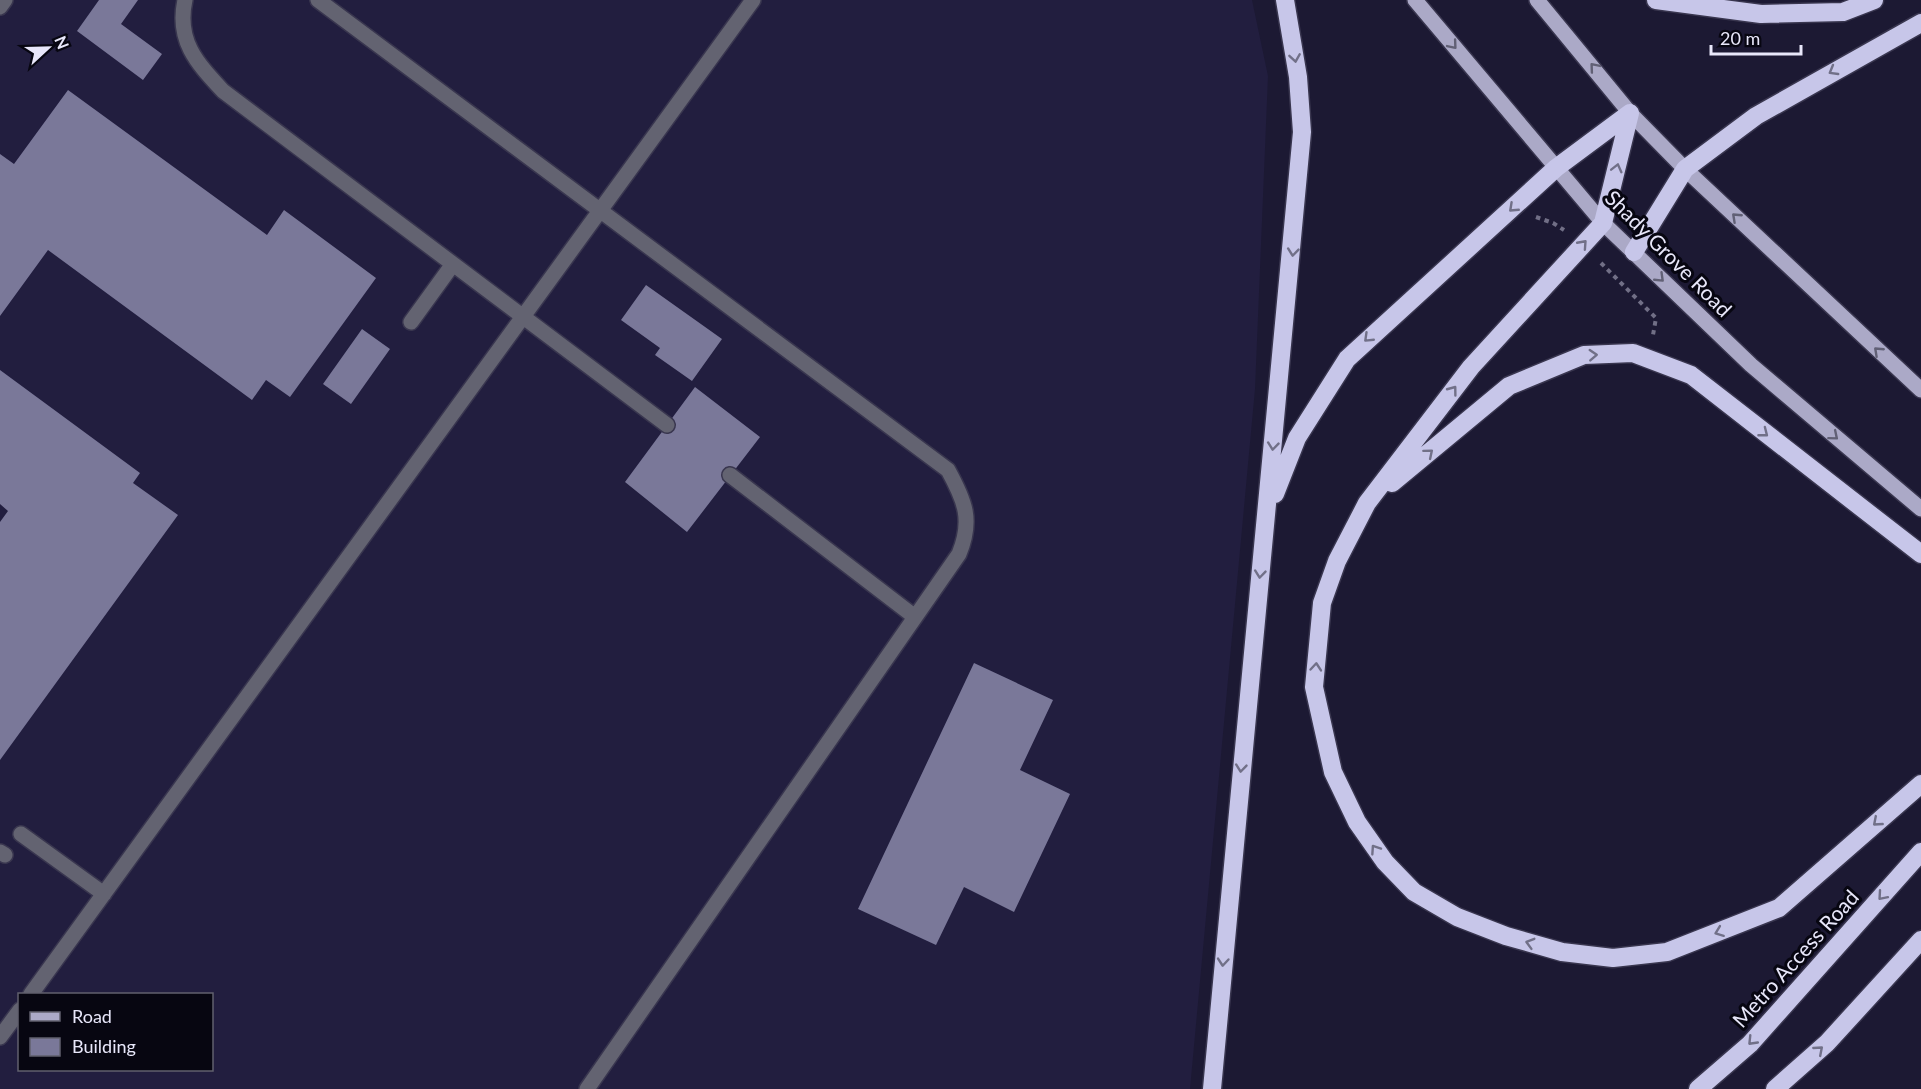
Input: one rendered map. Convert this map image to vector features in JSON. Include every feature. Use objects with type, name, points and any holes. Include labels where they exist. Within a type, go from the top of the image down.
[{"type":"highway","points":[[1212,1089],[1302,132],[1298,77],[1286,0]]},
{"type":"highway","points":[[1656,0],[1761,14],[1843,12],[1874,0]]},
{"type":"highway","points":[[1634,252],[1685,169],[1756,116],[1921,23]]},
{"type":"highway","points":[[1266,516],[1297,438],[1347,359],[1556,168],[1630,112]]},
{"type":"highway","points":[[1630,112],[1603,223],[1471,367],[1367,503],[1337,561],[1322,603],[1314,687],[1333,772],[1357,822],[1385,862],[1414,892],[1456,917],[1506,936],[1562,952],[1613,958],[1667,952],[1779,908],[1921,784]]},
{"type":"highway","points":[[1367,503],[1509,386],[1584,355],[1633,353],[1691,375],[1921,554]]},
{"type":"highway","name":"Metro Access Road","points":[[1698,1089],[1750,1044],[1921,852]]},
{"type":"highway","points":[[1775,1089],[1827,1043],[1921,940]]},
{"type":"main road","name":"Shady Grove Road","points":[[1415,0],[1603,223],[1751,365],[1921,509]]},
{"type":"main road","points":[[1537,0],[1630,112],[1685,169],[1921,390]]},
{"type":"lane","points":[[0,7],[5,0]]},
{"type":"lane","points":[[185,0],[183,36],[200,67],[223,91],[667,425]]},
{"type":"lane","points":[[318,0],[948,470],[960,492],[967,514],[967,536],[959,554],[587,1089]]},
{"type":"lane","points":[[32,993],[753,0]]},
{"type":"lane","points":[[411,322],[453,264]]},
{"type":"lane","points":[[730,475],[915,617]]},
{"type":"lane","points":[[21,834],[104,894]]},
{"type":"lane","points":[[0,1037],[18,1013]]},
{"type":"path","points":[[1530,216],[1553,223],[1564,231]]},
{"type":"path","points":[[1600,263],[1656,318],[1653,335]]},
{"type":"shaded area","points":[[0,0],[1252,0],[1268,76],[1255,389],[1190,1089],[0,1089]]},
{"type":"building","points":[[99,0],[138,0],[121,24],[162,54],[143,80],[77,31]]},
{"type":"building","points":[[68,90],[267,235],[284,210],[376,278],[290,397],[266,380],[252,400],[48,250],[0,316],[0,154],[14,164]]},
{"type":"building","points":[[646,285],[722,339],[692,381],[655,355],[660,348],[621,320]]},
{"type":"building","points":[[362,329],[390,349],[351,404],[323,384]]},
{"type":"building","points":[[0,370],[140,473],[133,483],[178,515],[0,760],[0,522],[8,511],[0,504]]},
{"type":"building","points":[[695,387],[760,437],[687,532],[625,482]]},
{"type":"building","points":[[974,663],[1053,700],[1020,770],[1070,794],[1014,912],[964,887],[936,945],[858,909]]}]
